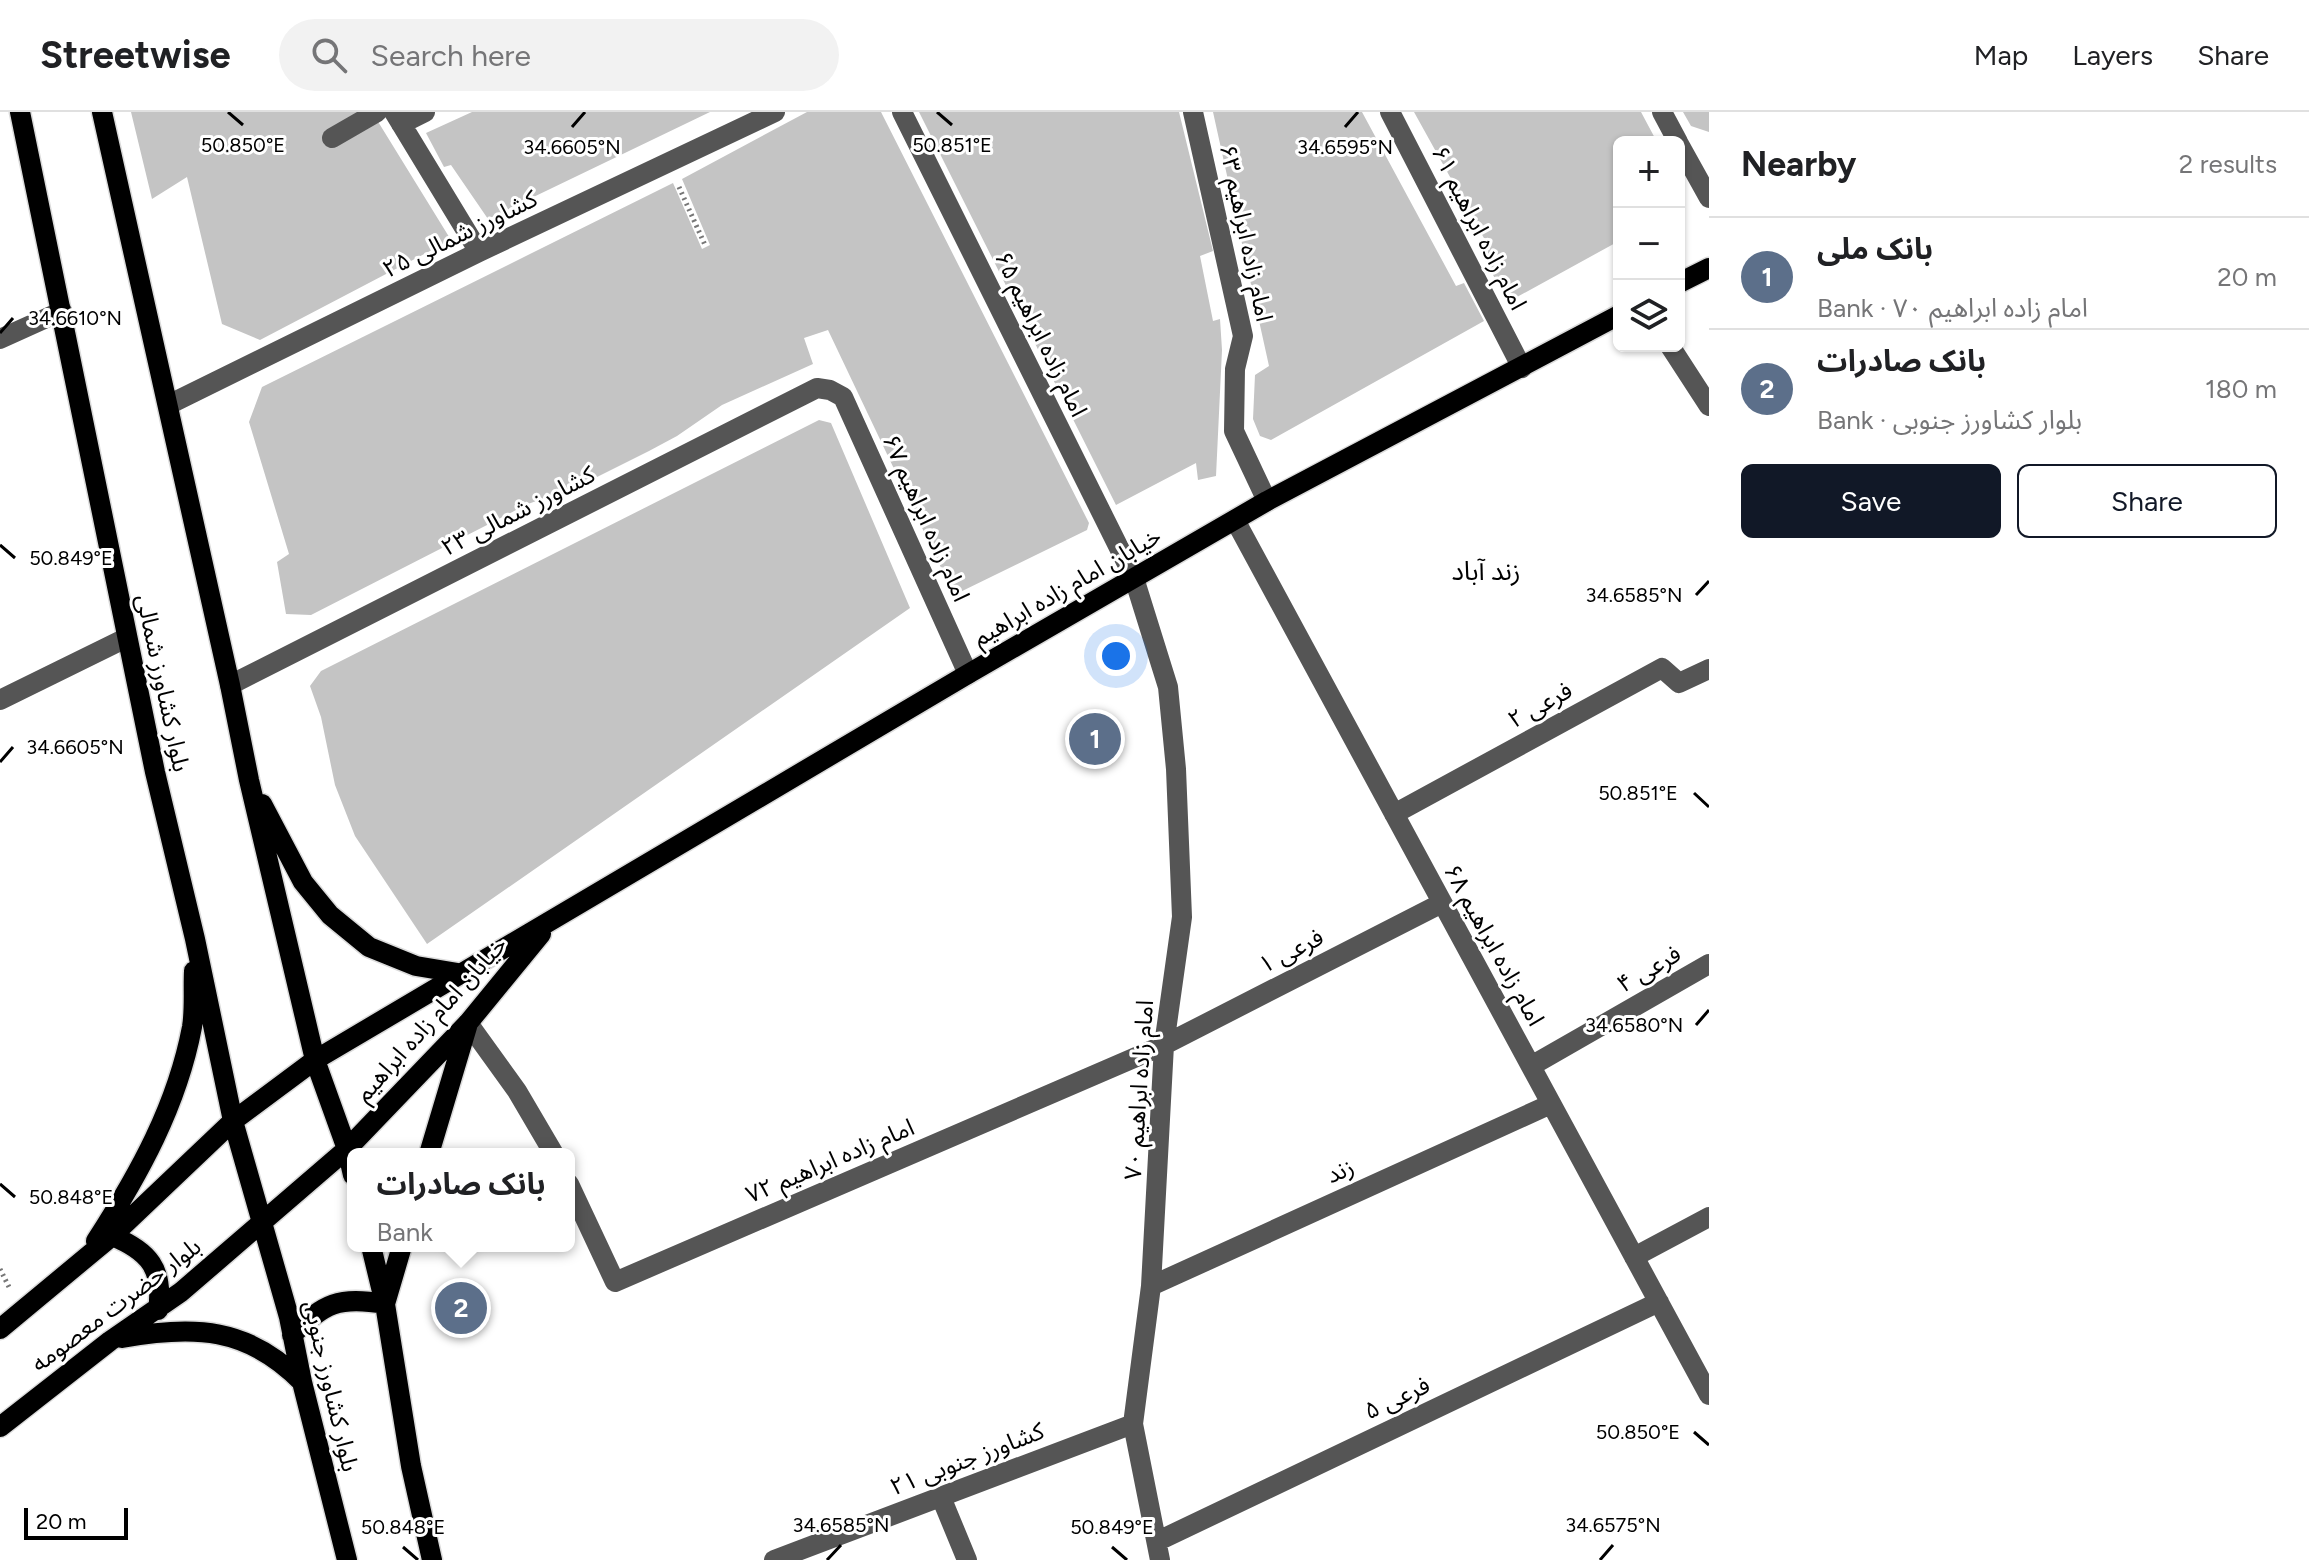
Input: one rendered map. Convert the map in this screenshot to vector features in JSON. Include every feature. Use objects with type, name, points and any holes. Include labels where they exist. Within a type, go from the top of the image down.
[{"type":"main road","name":"بلوار کشاورز شمالی","points":[[20,112],[126,638],[233,1121]]},
{"type":"main road","points":[[102,112],[249,780],[315,1060],[347,1149]]},
{"type":"main road","points":[[1685,280],[1709,268]]},
{"type":"main road","name":"خیابان امام زاده ابراهیم","points":[[233,1121],[315,1060],[968,674],[1267,501],[1613,318]]},
{"type":"main road","points":[[249,780],[303,882],[330,915],[369,947],[416,966],[464,974]]},
{"type":"main road","name":"خیابان امام زاده ابراهیم","points":[[348,1148],[468,1023],[551,922]]},
{"type":"main road","points":[[85,1258],[133,1183],[156,1139],[180,1076],[192,1024],[195,939]]},
{"type":"main road","points":[[431,1148],[468,1023]]},
{"type":"main road","points":[[0,1329],[112,1236],[233,1121]]},
{"type":"main road","name":"بلوار کشاورز جنوبی","points":[[233,1121],[292,1335],[347,1560]]},
{"type":"main road","name":"خیابان امام زاده ابراهیم","points":[[263,1224],[347,1149]]},
{"type":"main road","name":"بلوار حضرت معصومه","points":[[0,1427],[110,1341],[158,1310],[263,1224]]},
{"type":"main road","points":[[112,1236],[133,1244],[151,1259],[162,1287],[158,1310]]},
{"type":"main road","points":[[372,1252],[385,1304],[411,1466],[432,1560]]},
{"type":"main road","points":[[385,1304],[400,1252]]},
{"type":"main road","points":[[292,1335],[315,1312],[336,1302],[365,1300],[385,1304]]},
{"type":"main road","points":[[110,1341],[168,1331],[220,1333],[265,1350],[302,1382]]},
{"type":"street","points":[[332,138],[377,112]]},
{"type":"street","points":[[425,112],[398,118],[479,252]]},
{"type":"street","name":"کشاورز شمالی ۲۵","points":[[168,405],[479,252],[775,112]]},
{"type":"street","name":"امام زاده ابراهیم ۶۵","points":[[902,112],[1134,578]]},
{"type":"street","name":"امام زاده ابراهیم ۶۳","points":[[1193,112],[1243,336],[1235,369],[1234,431],[1267,501]]},
{"type":"street","name":"امام زاده ابراهیم ۶۱","points":[[1390,112],[1522,368]]},
{"type":"street","points":[[1662,112],[1675,136]]},
{"type":"street","points":[[1685,154],[1709,198]]},
{"type":"street","points":[[0,339],[62,311]]},
{"type":"street","points":[[1674,352],[1709,406]]},
{"type":"street","name":"کشاورز شمالی ۲۳","points":[[230,685],[817,388],[830,390]]},
{"type":"street","name":"امام زاده ابراهیم ۶۷","points":[[830,390],[843,397],[968,674]]},
{"type":"street","name":"امام زاده ابراهیم ۶۸","points":[[1235,520],[1709,1395]]},
{"type":"street","name":"امام زاده ابراهیم ۷۰","points":[[1134,578],[1168,687],[1176,769],[1182,917],[1164,1045],[1151,1286],[1133,1424],[1159,1550]]},
{"type":"street","points":[[0,700],[126,638]]},
{"type":"street","name":"فرعی ۲","points":[[1394,814],[1662,668],[1679,683],[1709,669]]},
{"type":"street","name":"فرعی ۱","points":[[1164,1045],[1442,903]]},
{"type":"street","name":"فرعی ۴","points":[[1531,1066],[1709,964]]},
{"type":"street","points":[[468,1023],[517,1091],[550,1148]]},
{"type":"street","name":"امام زاده ابراهیم ۷۲","points":[[575,1197],[615,1282],[1164,1045]]},
{"type":"street","name":"زند","points":[[1151,1286],[1551,1104]]},
{"type":"street","points":[[1634,1257],[1709,1217]]},
{"type":"street","name":"فرعی ۵","points":[[1159,1550],[1659,1302]]},
{"type":"street","name":"کشاورز جنوبی ۲۱","points":[[780,1559],[1133,1424]]},
{"type":"street","points":[[941,1497],[967,1560]]},
{"type":"path","points":[[668,163],[705,245]]},
{"type":"building","points":[[131,112],[365,112],[377,120],[451,240],[260,340],[222,324],[187,177],[152,199]]},
{"type":"building","points":[[472,112],[710,112],[488,219],[451,165],[444,167],[426,133]]},
{"type":"building","points":[[807,112],[881,112],[1089,523],[1087,530],[954,595],[828,330],[804,338],[813,364],[722,405],[649,451],[583,484],[528,504],[311,615],[286,614],[277,562],[289,554],[249,422],[262,387],[673,183],[702,249],[710,245],[682,179]]},
{"type":"building","points":[[919,112],[1179,112],[1213,251],[1200,256],[1213,321],[1220,319],[1222,350],[1216,476],[1198,480],[1196,463],[1116,505]]},
{"type":"building","points":[[1213,112],[1362,112],[1456,286],[1464,283],[1484,321],[1271,440],[1260,436],[1253,419],[1255,375],[1269,366]]},
{"type":"building","points":[[1414,112],[1641,112],[1654,136],[1613,136],[1613,244],[1508,302],[1482,255],[1490,249]]},
{"type":"building","points":[[1683,112],[1709,112],[1709,132],[1691,126]]},
{"type":"building","points":[[819,420],[831,423],[910,608],[427,944],[355,836],[335,785],[321,717],[310,686],[321,671]]},
{"type":"place","name":"بانک ملی","points":[[1095,739]]},
{"type":"place","name":"بانک صادرات","points":[[461,1308]]},
{"type":"district","name":"زند آباد","points":[[1486,571]]}]
